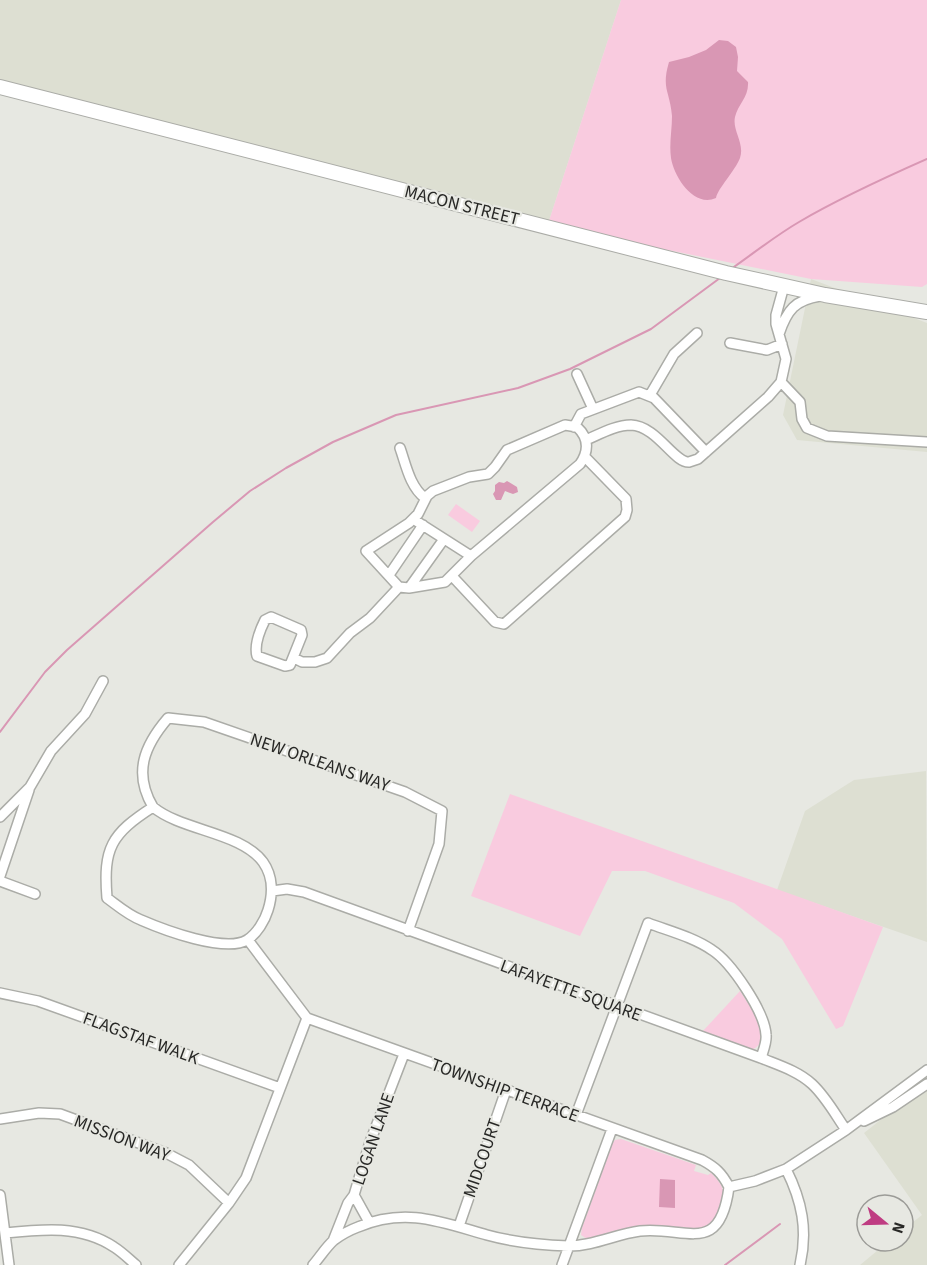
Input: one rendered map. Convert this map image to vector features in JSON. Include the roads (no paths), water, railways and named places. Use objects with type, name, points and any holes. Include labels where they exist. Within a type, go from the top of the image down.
[{"type":"main road","name":"MACON STREET","points":[[0,87],[715,270],[825,295],[927,312]]},
{"type":"street","points":[[586,440],[620,427],[639,426],[651,431],[681,460],[689,462],[698,459],[768,397],[781,382],[786,359],[776,324],[776,315],[784,286]]},
{"type":"street","points":[[730,343],[767,350],[780,339],[786,316],[797,303],[804,299],[825,295]]},
{"type":"street","points":[[650,395],[674,354],[698,333]]},
{"type":"street","points":[[577,374],[593,409]]},
{"type":"street","points":[[781,382],[800,402],[802,419],[807,428],[827,436],[927,442]]},
{"type":"street","points":[[574,427],[581,414],[639,392],[650,395],[706,452]]},
{"type":"street","points":[[565,425],[582,432],[586,440],[585,457],[560,482],[471,556],[446,582],[404,587],[388,575],[366,551],[413,519],[425,498],[433,491],[469,477],[488,474],[507,450],[524,445],[565,425]]},
{"type":"street","points":[[400,448],[418,493],[425,498]]},
{"type":"street","points":[[452,576],[495,622],[504,624],[625,517],[626,499],[585,457]]},
{"type":"street","points":[[413,519],[471,556]]},
{"type":"street","points":[[388,575],[423,525]]},
{"type":"street","points":[[294,658],[302,662],[315,662],[327,658],[350,633],[404,587],[444,539]]},
{"type":"street","points":[[271,617],[301,630],[302,635],[294,658],[290,665],[285,666],[257,656],[255,650],[265,620],[271,617]]},
{"type":"street","points":[[0,876],[30,787],[51,751],[86,714],[102,681]]},
{"type":"street","name":"NEW ORLEANS WAY","points":[[153,807],[145,795],[142,772],[153,736],[168,718],[204,722],[405,792],[442,811],[439,844],[408,931]]},
{"type":"street","points":[[0,816],[30,787]]},
{"type":"street","points":[[153,807],[172,819],[241,844],[254,852],[264,863],[272,891],[267,915],[248,940],[229,945],[210,943],[141,920],[106,898],[104,871],[110,847],[132,820],[153,807]]},
{"type":"street","points":[[0,881],[35,894]]},
{"type":"street","name":"LAFAYETTE SQUARE","points":[[272,891],[287,889],[304,892],[790,1070],[810,1082],[827,1101],[846,1130]]},
{"type":"street","points":[[576,1115],[648,923],[685,936],[714,950],[733,970],[758,1009],[767,1036],[761,1058]]},
{"type":"street","points":[[179,1265],[246,1178],[307,1018],[272,975],[248,940]]},
{"type":"street","name":"FLAGSTAF WALK","points":[[0,993],[38,1001],[280,1088]]},
{"type":"street","name":"TOWNSHIP TERRACE","points":[[307,1018],[702,1160],[716,1168],[729,1187]]},
{"type":"street","name":"LOGAN LANE","points":[[369,1222],[354,1195],[370,1142],[404,1054]]},
{"type":"street","points":[[333,1241],[369,1222],[410,1216],[432,1219],[489,1236],[569,1246],[592,1244],[640,1232],[691,1235],[706,1231],[718,1223],[726,1206],[729,1187],[755,1181],[786,1169],[846,1130],[927,1070]]},
{"type":"street","points":[[846,1130],[893,1107],[927,1084]]},
{"type":"street","name":"MIDCOURT","points":[[459,1226],[507,1090]]},
{"type":"street","name":"MISSION WAY","points":[[0,1119],[39,1113],[60,1114],[166,1153],[189,1165],[229,1203]]},
{"type":"street","points":[[562,1265],[612,1129]]},
{"type":"street","points":[[786,1169],[799,1198],[805,1231],[800,1265]]},
{"type":"street","points":[[0,1195],[9,1265]]},
{"type":"street","points":[[314,1265],[333,1241],[344,1211],[354,1195]]},
{"type":"street","points":[[5,1233],[51,1228],[76,1232],[114,1247],[136,1265]]},
{"type":"waterway","points":[[731,269],[781,233],[815,213],[927,159]]},
{"type":"waterway","points":[[0,732],[45,672],[67,650],[250,491],[286,468],[333,442],[396,415],[518,388],[570,369],[651,329],[720,278]]},
{"type":"waterway","points":[[725,1265],[780,1224]]}]
